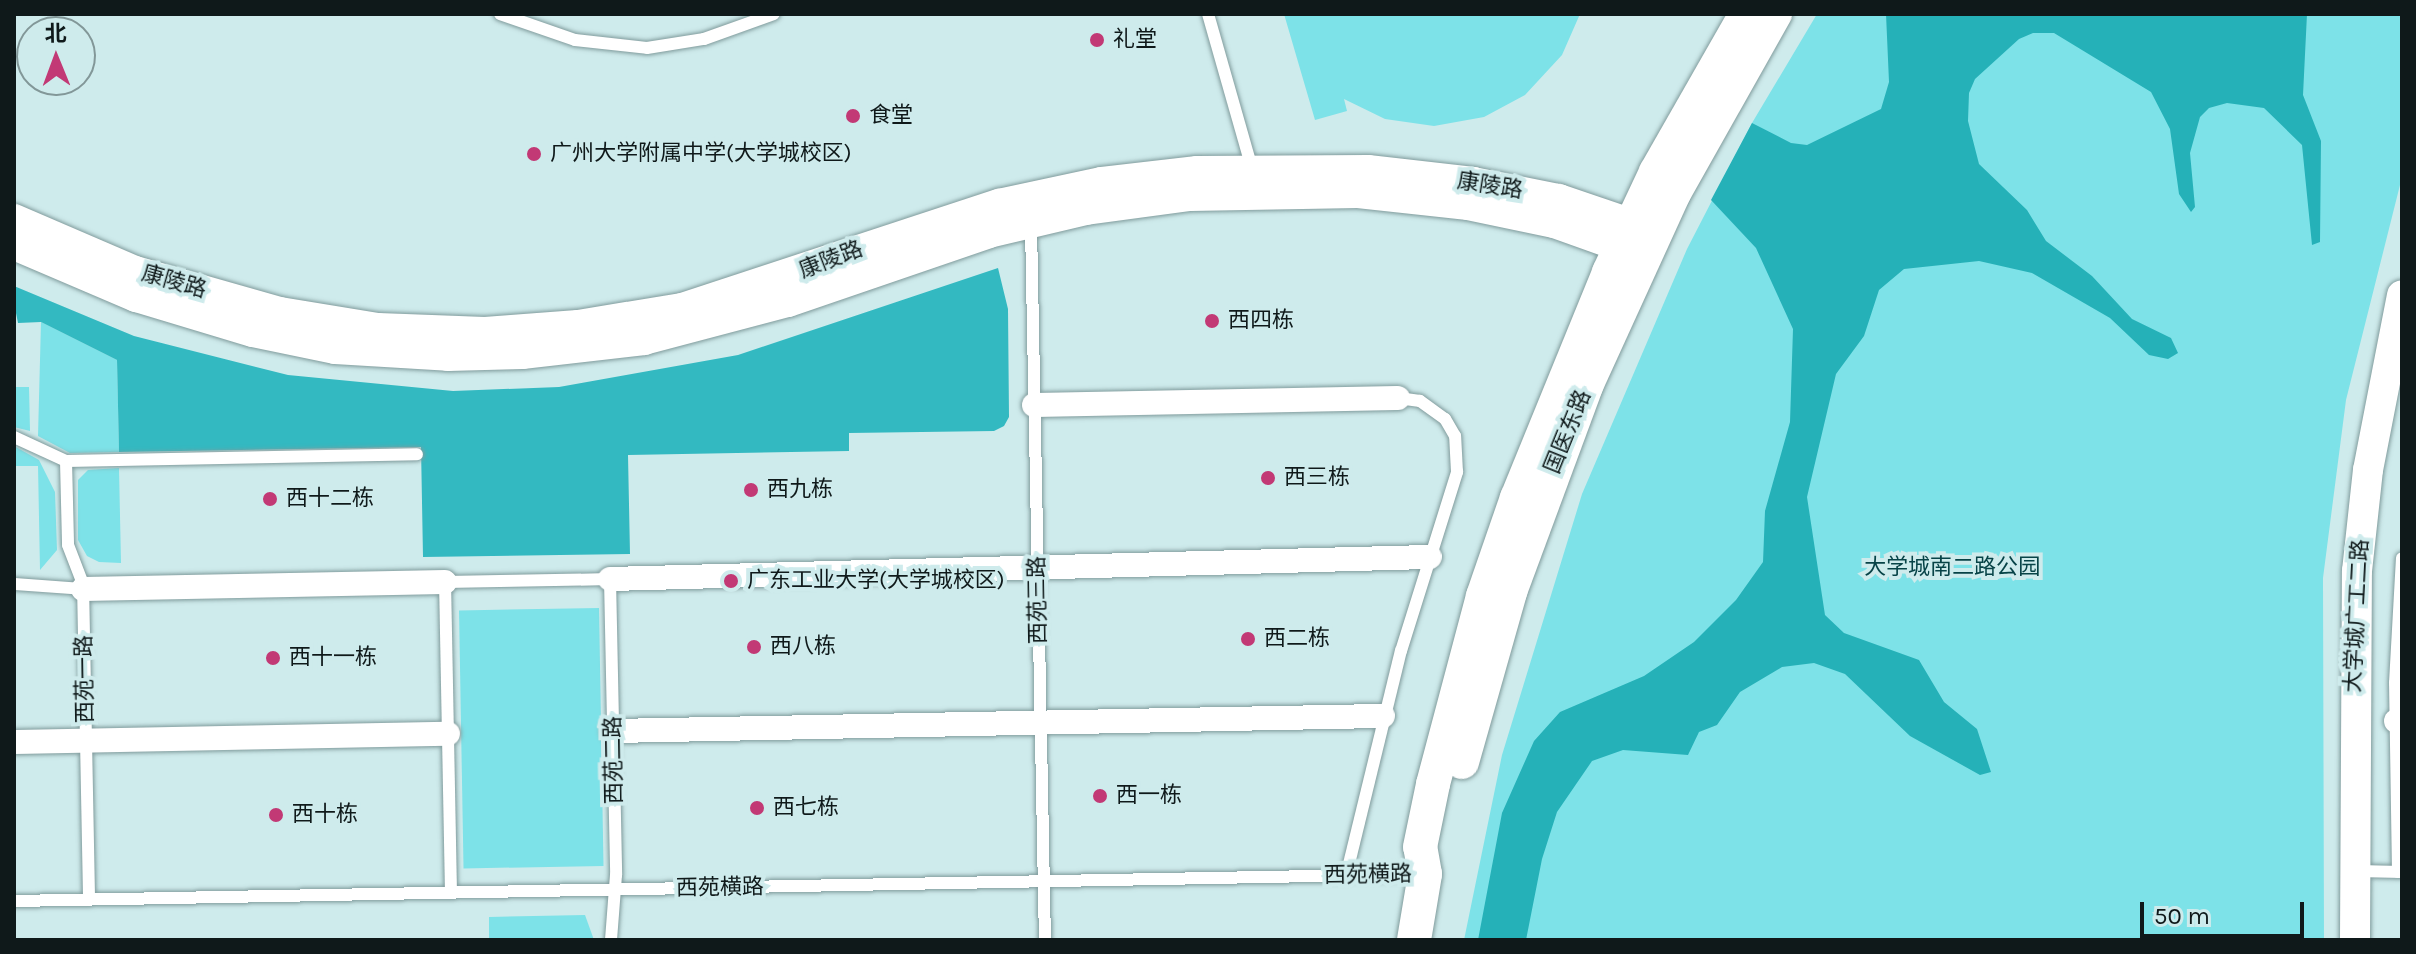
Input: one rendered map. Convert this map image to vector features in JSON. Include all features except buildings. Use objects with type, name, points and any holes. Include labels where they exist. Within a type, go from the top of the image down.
[{"type":"main road","name":"国医东路","points":[[1414,940],[1425,874],[1420,847],[1433,784],[1483,596],[1538,440],[1746,14]]},
{"type":"main road","name":"国医东路","points":[[1638,239],[1775,14]]},
{"type":"street","name":"康陵路","points":[[14,219],[135,271],[280,312],[391,329],[532,330],[627,318],[734,294],[946,218],[1050,192],[1149,175],[1252,168],[1368,170],[1473,182],[1559,199],[1638,239]]},
{"type":"street","name":"康陵路","points":[[14,245],[136,297],[296,343],[394,355],[522,354],[644,340],[715,324],[1031,222],[1190,196],[1358,193],[1518,215],[1638,239]]},
{"type":"street","name":"大学城广工二路","points":[[2355,940],[2352,710],[2357,571],[2370,457],[2402,295]]},
{"type":"street","points":[[1034,405],[1398,398]]},
{"type":"street","points":[[610,579],[1430,557]]},
{"type":"street","points":[[83,589],[445,582]]},
{"type":"street","points":[[613,731],[1383,716]]},
{"type":"street","points":[[14,742],[448,734]]},
{"type":"lane","points":[[500,14],[575,40],[647,48],[704,39],[774,14]]},
{"type":"lane","points":[[1208,14],[1252,168]]},
{"type":"lane","name":"西苑三路","points":[[1031,222],[1045,940]]},
{"type":"lane","points":[[1346,876],[1383,716],[1455,481],[1458,449],[1451,428],[1437,412],[1420,401],[1398,398]]},
{"type":"lane","points":[[14,437],[66,461],[417,454]]},
{"type":"lane","name":"西苑一路","points":[[66,461],[68,545],[83,589],[89,900]]},
{"type":"lane","points":[[2356,871],[2400,872],[2402,558]]},
{"type":"lane","points":[[451,893],[445,582],[610,579]]},
{"type":"lane","name":"西苑二路","points":[[610,579],[613,731],[611,940]]},
{"type":"lane","points":[[14,584],[83,589]]},
{"type":"lane","name":"西苑横路","points":[[14,901],[1425,874]]},
{"type":"green space","points":[[1284,14],[1580,14],[1562,55],[1525,95],[1484,117],[1434,126],[1385,119],[1344,99],[1347,111],[1315,120]]},
{"type":"green space","name":"大学城南二路公园","points":[[1817,14],[2402,14],[2402,177],[2346,400],[2323,578],[2324,940],[1464,940],[1502,755],[1582,494],[1687,249],[1752,123]]},
{"type":"green space","points":[[41,322],[117,360],[119,452],[70,453],[38,436]]},
{"type":"green space","points":[[14,387],[29,387],[30,431],[14,427]]},
{"type":"green space","points":[[14,446],[39,460],[55,492],[57,550],[40,570],[38,466],[14,466]]},
{"type":"green space","points":[[119,468],[121,563],[99,562],[87,556],[78,540],[78,480],[88,470]]},
{"type":"green space","points":[[599,608],[604,866],[464,868],[459,610]]},
{"type":"green space","points":[[585,915],[594,940],[489,940],[489,917]]},
{"type":"shaded area","points":[[1886,14],[2307,14],[2303,95],[2321,141],[2320,242],[2312,245],[2302,145],[2264,108],[2227,103],[2209,108],[2200,117],[2190,153],[2195,207],[2191,212],[2179,194],[2170,129],[2151,92],[2054,33],[2033,33],[2019,39],[1975,79],[1969,93],[1968,121],[1979,164],[2027,210],[2046,241],[2092,276],[2132,319],[2171,338],[2178,353],[2168,359],[2149,355],[2110,318],[2032,273],[1979,261],[1904,269],[1879,290],[1864,336],[1836,374],[1807,497],[1825,615],[1844,633],[1919,660],[1944,702],[1977,729],[1991,772],[1980,775],[1910,736],[1845,674],[1814,663],[1782,667],[1740,692],[1717,725],[1699,732],[1688,755],[1623,750],[1592,761],[1557,812],[1542,859],[1526,940],[1478,940],[1502,813],[1534,741],[1560,712],[1644,676],[1694,642],[1736,600],[1763,562],[1765,511],[1790,422],[1793,329],[1756,248],[1711,200],[1752,123],[1791,143],[1807,145],[1881,109],[1889,82]]},
{"type":"shaded area","points":[[998,268],[1008,309],[1009,417],[1004,426],[994,431],[849,433],[849,451],[628,455],[630,554],[423,557],[421,447],[119,452],[117,360],[41,322],[18,323],[14,303],[14,286],[134,336],[288,375],[453,391],[559,387],[738,355]]},
{"type":"place","name":"礼堂","points":[[1097,40]]},
{"type":"place","name":"食堂","points":[[853,116]]},
{"type":"place","name":"广州大学附属中学(大学城校区)","points":[[534,154]]},
{"type":"place","name":"西四栋","points":[[1212,321]]},
{"type":"place","name":"西三栋","points":[[1268,478]]},
{"type":"place","name":"西九栋","points":[[751,490]]},
{"type":"place","name":"西十二栋","points":[[270,499]]},
{"type":"place","name":"广东工业大学(大学城校区)","points":[[731,581]]},
{"type":"place","name":"西二栋","points":[[1248,639]]},
{"type":"place","name":"西八栋","points":[[754,647]]},
{"type":"place","name":"西十一栋","points":[[273,658]]},
{"type":"place","name":"西一栋","points":[[1100,796]]},
{"type":"place","name":"西七栋","points":[[757,808]]},
{"type":"place","name":"西十栋","points":[[276,815]]}]
